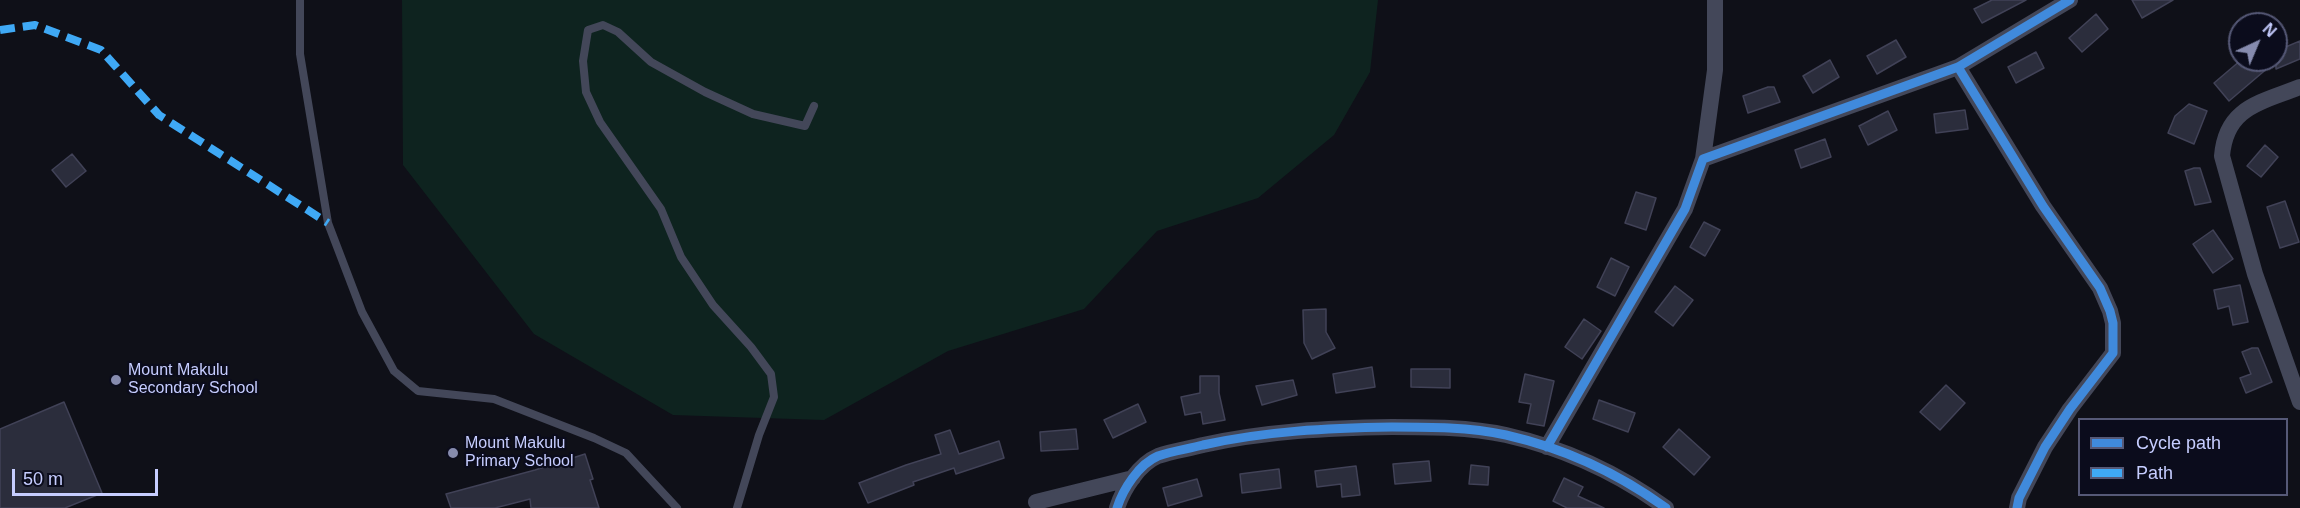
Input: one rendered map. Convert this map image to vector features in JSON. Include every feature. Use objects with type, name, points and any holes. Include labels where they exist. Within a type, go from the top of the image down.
[{"type":"street","points":[[1547,447],[1685,209],[1703,159],[1715,70],[1715,0]]},
{"type":"street","points":[[1703,159],[1958,67],[2070,0]]},
{"type":"street","points":[[1958,67],[2043,206],[2100,288],[2113,323],[2113,353],[2053,435],[2019,498],[2017,508]]},
{"type":"street","points":[[2300,87],[2246,110],[2231,122],[2223,138],[2222,156],[2255,273],[2300,402]]},
{"type":"street","points":[[1117,508],[1120,498],[1133,478],[1144,465],[1158,456],[1242,437],[1281,431],[1348,428],[1454,428],[1504,435],[1547,447],[1617,477],[1666,508]]},
{"type":"street","points":[[1036,502],[1133,478]]},
{"type":"lane","points":[[300,0],[300,54],[328,223],[362,312],[394,371],[418,392],[494,399],[616,448],[626,453],[677,508]]},
{"type":"lane","points":[[737,508],[759,435],[774,397],[771,374],[751,347],[713,305],[681,257],[661,209],[600,122],[586,92],[584,60],[588,30],[603,25],[618,32],[651,62],[705,92],[753,114],[805,126],[814,106]]},
{"type":"green space","points":[[402,0],[1378,0],[1370,72],[1334,135],[1258,198],[1157,231],[1084,309],[948,351],[824,420],[673,415],[534,334],[403,165]]},
{"type":"building","points":[[1992,0],[2026,0],[1982,23],[1974,9]]},
{"type":"building","points":[[2132,0],[2173,0],[2142,18]]},
{"type":"building","points":[[2096,14],[2108,29],[2082,52],[2069,38]]},
{"type":"building","points":[[1896,40],[1906,57],[1877,74],[1867,56]]},
{"type":"building","points":[[2300,41],[2300,59],[2288,64],[2288,46]]},
{"type":"building","points":[[2036,52],[2044,68],[2016,83],[2008,67]]},
{"type":"building","points":[[1830,60],[1839,77],[1813,93],[1803,76]]},
{"type":"building","points":[[2228,71],[2263,72],[2229,101],[2214,83]]},
{"type":"building","points":[[1774,87],[1780,102],[1748,113],[1743,96]]},
{"type":"building","points":[[2189,104],[2207,111],[2194,144],[2168,133],[2175,116]]},
{"type":"building","points":[[1965,110],[1968,129],[1936,133],[1934,114]]},
{"type":"building","points":[[1888,111],[1897,130],[1868,145],[1859,126]]},
{"type":"building","points":[[1825,139],[1831,157],[1801,168],[1795,150]]},
{"type":"building","points":[[2265,145],[2278,157],[2261,177],[2247,166]]},
{"type":"building","points":[[72,154],[86,171],[66,187],[52,170]]},
{"type":"building","points":[[2200,168],[2211,202],[2195,205],[2185,171]]},
{"type":"building","points":[[1636,192],[1656,198],[1646,230],[1625,223]]},
{"type":"building","points":[[2285,201],[2299,242],[2280,248],[2267,207]]},
{"type":"building","points":[[1704,222],[1720,230],[1705,256],[1690,247]]},
{"type":"building","points":[[2213,230],[2233,259],[2213,273],[2193,244]]},
{"type":"building","points":[[1611,258],[1629,267],[1615,296],[1597,287]]},
{"type":"building","points":[[2240,285],[2248,322],[2233,325],[2229,306],[2218,309],[2214,290]]},
{"type":"building","points":[[1675,286],[1693,300],[1673,326],[1655,312]]},
{"type":"building","points":[[1326,309],[1326,332],[1335,348],[1312,359],[1304,343],[1303,310]]},
{"type":"building","points":[[1584,319],[1601,331],[1582,359],[1565,347]]},
{"type":"building","points":[[2258,348],[2272,382],[2246,393],[2240,378],[2251,374],[2242,352]]},
{"type":"building","points":[[1372,367],[1375,387],[1336,393],[1333,374]]},
{"type":"building","points":[[1411,369],[1450,369],[1450,388],[1411,387]]},
{"type":"building","points":[[1525,374],[1554,381],[1544,426],[1527,423],[1531,404],[1519,402]]},
{"type":"building","points":[[1200,376],[1219,376],[1219,393],[1225,420],[1203,424],[1201,412],[1185,415],[1181,397],[1200,393]]},
{"type":"building","points":[[1293,380],[1297,395],[1262,405],[1256,386]]},
{"type":"building","points":[[1946,385],[1965,403],[1940,430],[1920,412]]},
{"type":"building","points":[[1599,400],[1635,413],[1628,432],[1593,419]]},
{"type":"building","points":[[64,402],[102,493],[65,508],[0,508],[0,429]]},
{"type":"building","points":[[1138,404],[1146,422],[1113,438],[1104,420]]},
{"type":"building","points":[[1076,429],[1078,449],[1041,451],[1040,432]]},
{"type":"building","points":[[1679,429],[1710,457],[1694,475],[1663,447]]},
{"type":"building","points":[[950,430],[959,454],[999,441],[1004,458],[956,474],[954,468],[913,482],[914,485],[868,503],[859,483],[941,454],[935,435]]},
{"type":"building","points":[[585,454],[599,508],[531,508],[530,499],[495,508],[451,508],[446,494],[535,470]]},
{"type":"building","points":[[1429,461],[1431,481],[1395,484],[1393,464]]},
{"type":"building","points":[[1471,465],[1489,467],[1488,485],[1469,484]]},
{"type":"building","points":[[1356,466],[1360,495],[1342,497],[1341,484],[1317,487],[1315,471]]},
{"type":"building","points":[[1279,469],[1281,488],[1242,493],[1240,474]]},
{"type":"building","points":[[1564,478],[1583,487],[1578,496],[1604,508],[1567,508],[1553,501]]},
{"type":"building","points":[[1197,479],[1202,496],[1168,506],[1163,488]]},
{"type":"marked path","points":[[0,30],[35,25],[101,50],[159,115],[328,223]]},
{"type":"cycle path","points":[[1547,447],[1685,209],[1703,159],[1958,67],[2070,0]]},
{"type":"cycle path","points":[[1958,67],[2043,206],[2100,288],[2113,323],[2113,353],[2070,409],[2045,447],[2019,498],[2017,508]]},
{"type":"cycle path","points":[[1117,508],[1123,493],[1138,471],[1163,454],[1227,440],[1274,433],[1392,427],[1464,429],[1492,432],[1527,440],[1589,463],[1648,495],[1666,508]]},
{"type":"place","name":"Mount Makulu Secondary School","points":[[116,380]]},
{"type":"place","name":"Mount Makulu Primary School","points":[[453,453]]}]
